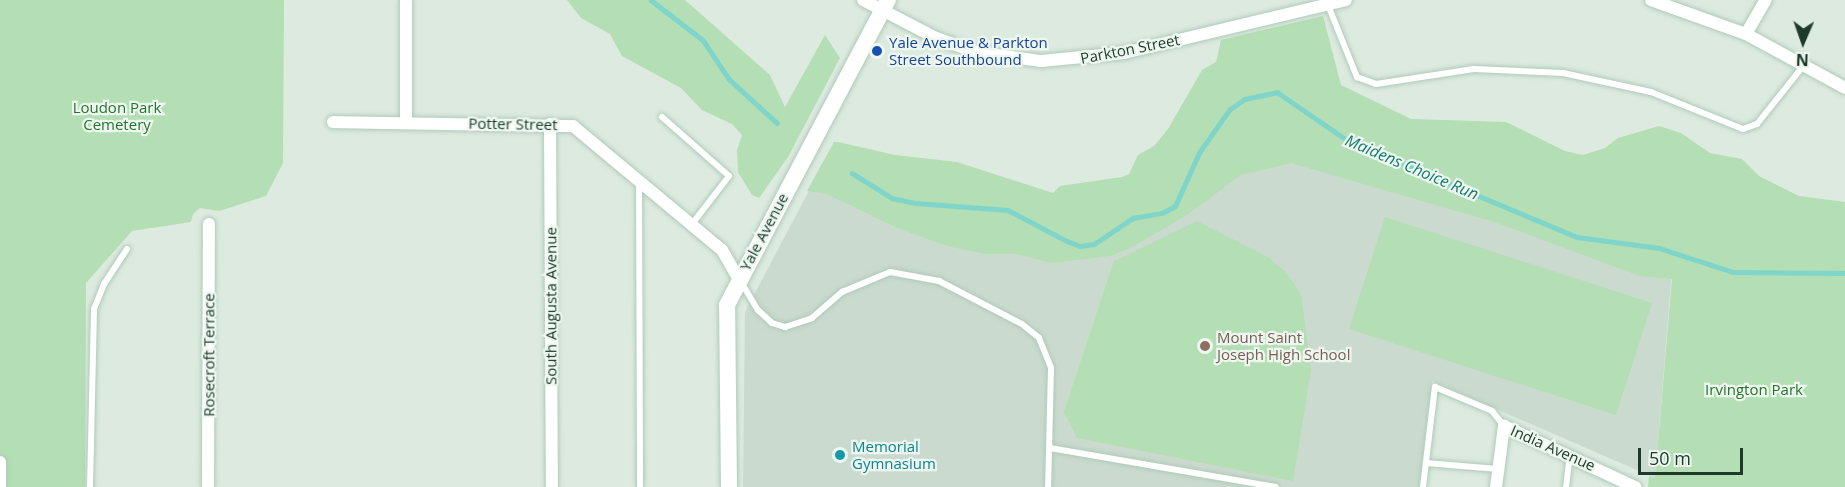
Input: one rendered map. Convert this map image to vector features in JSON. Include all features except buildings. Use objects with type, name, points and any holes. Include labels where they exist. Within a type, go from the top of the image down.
[{"type":"street","points":[[406,0],[406,123]]},
{"type":"street","name":"Parkton Street","points":[[863,0],[886,5],[936,38],[976,52],[1061,61],[1124,53],[1346,0]]},
{"type":"street","points":[[1651,0],[1746,33],[1845,88]]},
{"type":"street","points":[[1746,33],[1766,0]]},
{"type":"street","name":"Yale Avenue","points":[[729,487],[727,305],[886,5]]},
{"type":"street","name":"Potter Street","points":[[333,122],[550,124],[581,130],[722,250],[739,279]]},
{"type":"street","name":"South Augusta Avenue","points":[[550,124],[552,487]]},
{"type":"street","name":"Rosecroft Terrace","points":[[208,487],[209,224]]},
{"type":"street","points":[[1496,487],[1504,426]]},
{"type":"street","name":"India Avenue","points":[[1504,426],[1635,486]]},
{"type":"street","points":[[0,462],[0,487]]},
{"type":"lane","points":[[1328,5],[1352,67],[1366,82],[1474,69],[1563,73],[1651,92],[1743,129],[1757,124],[1804,65]]},
{"type":"lane","points":[[662,117],[729,176],[691,224]]},
{"type":"lane","points":[[639,180],[640,487]]},
{"type":"lane","points":[[90,487],[94,309],[104,284],[127,249]]},
{"type":"lane","points":[[739,279],[758,310],[772,323],[784,327],[812,318],[842,292],[890,272],[923,277],[966,293],[1022,324],[1039,338],[1048,352],[1050,448],[1048,487]]},
{"type":"lane","points":[[1423,487],[1435,387],[1492,411],[1504,426]]},
{"type":"lane","points":[[1050,448],[1276,487]]},
{"type":"lane","points":[[1566,487],[1570,455]]},
{"type":"lane","points":[[1426,463],[1498,470]]},
{"type":"shaded area","name":"Mount Saint Joseph High School","points":[[1275,148],[1672,270],[1655,478],[1432,381],[1419,487],[743,487],[745,312],[823,164],[1053,255]]},
{"type":"green space","name":"Loudon Park Cemetery","points":[[0,0],[284,0],[283,163],[266,196],[219,211],[200,208],[193,214],[191,222],[132,231],[86,283],[85,487],[0,487]]},
{"type":"green space","points":[[567,0],[685,0],[770,75],[785,107],[825,35],[840,58],[788,157],[759,198],[752,195],[738,172],[737,150],[742,135],[732,124],[702,110],[681,88],[622,56],[610,34],[581,18]]},
{"type":"green space","name":"Irvington Park","points":[[1323,16],[1341,85],[1411,119],[1506,122],[1565,151],[1583,155],[1605,148],[1618,138],[1659,126],[1681,133],[1710,153],[1742,159],[1759,176],[1799,196],[1845,202],[1845,487],[1648,487],[1649,476],[1655,478],[1672,279],[1640,276],[1494,222],[1291,163],[1241,175],[1187,215],[1132,247],[1111,256],[1051,263],[1017,254],[985,254],[947,246],[895,227],[827,194],[807,191],[834,142],[895,155],[957,162],[1053,193],[1060,186],[1122,177],[1129,174],[1138,155],[1154,146],[1168,129],[1202,70],[1216,62],[1221,40]]},
{"type":"green space","points":[[1385,217],[1652,303],[1616,415],[1349,329]]},
{"type":"green space","points":[[1197,221],[1268,257],[1286,272],[1301,294],[1311,370],[1293,481],[1077,438],[1064,412],[1114,261]]},
{"type":"waterway","name":"Maidens Choice Run","points":[[651,0],[703,40],[729,79],[777,123]]},
{"type":"waterway","name":"Maidens Choice Run","points":[[852,173],[892,198],[915,203],[1008,210],[1067,241],[1080,246],[1094,244],[1133,218],[1162,213],[1175,206],[1199,153],[1229,110],[1245,99],[1277,92],[1350,142],[1577,237],[1659,248],[1733,272],[1845,273]]},
{"type":"place","name":"Yale Avenue & Parkton Street Southbound","points":[[877,51]]},
{"type":"place","name":"Mount Saint Joseph High School","points":[[1205,346]]},
{"type":"place","name":"Memorial Gymnasium","points":[[840,455]]}]
